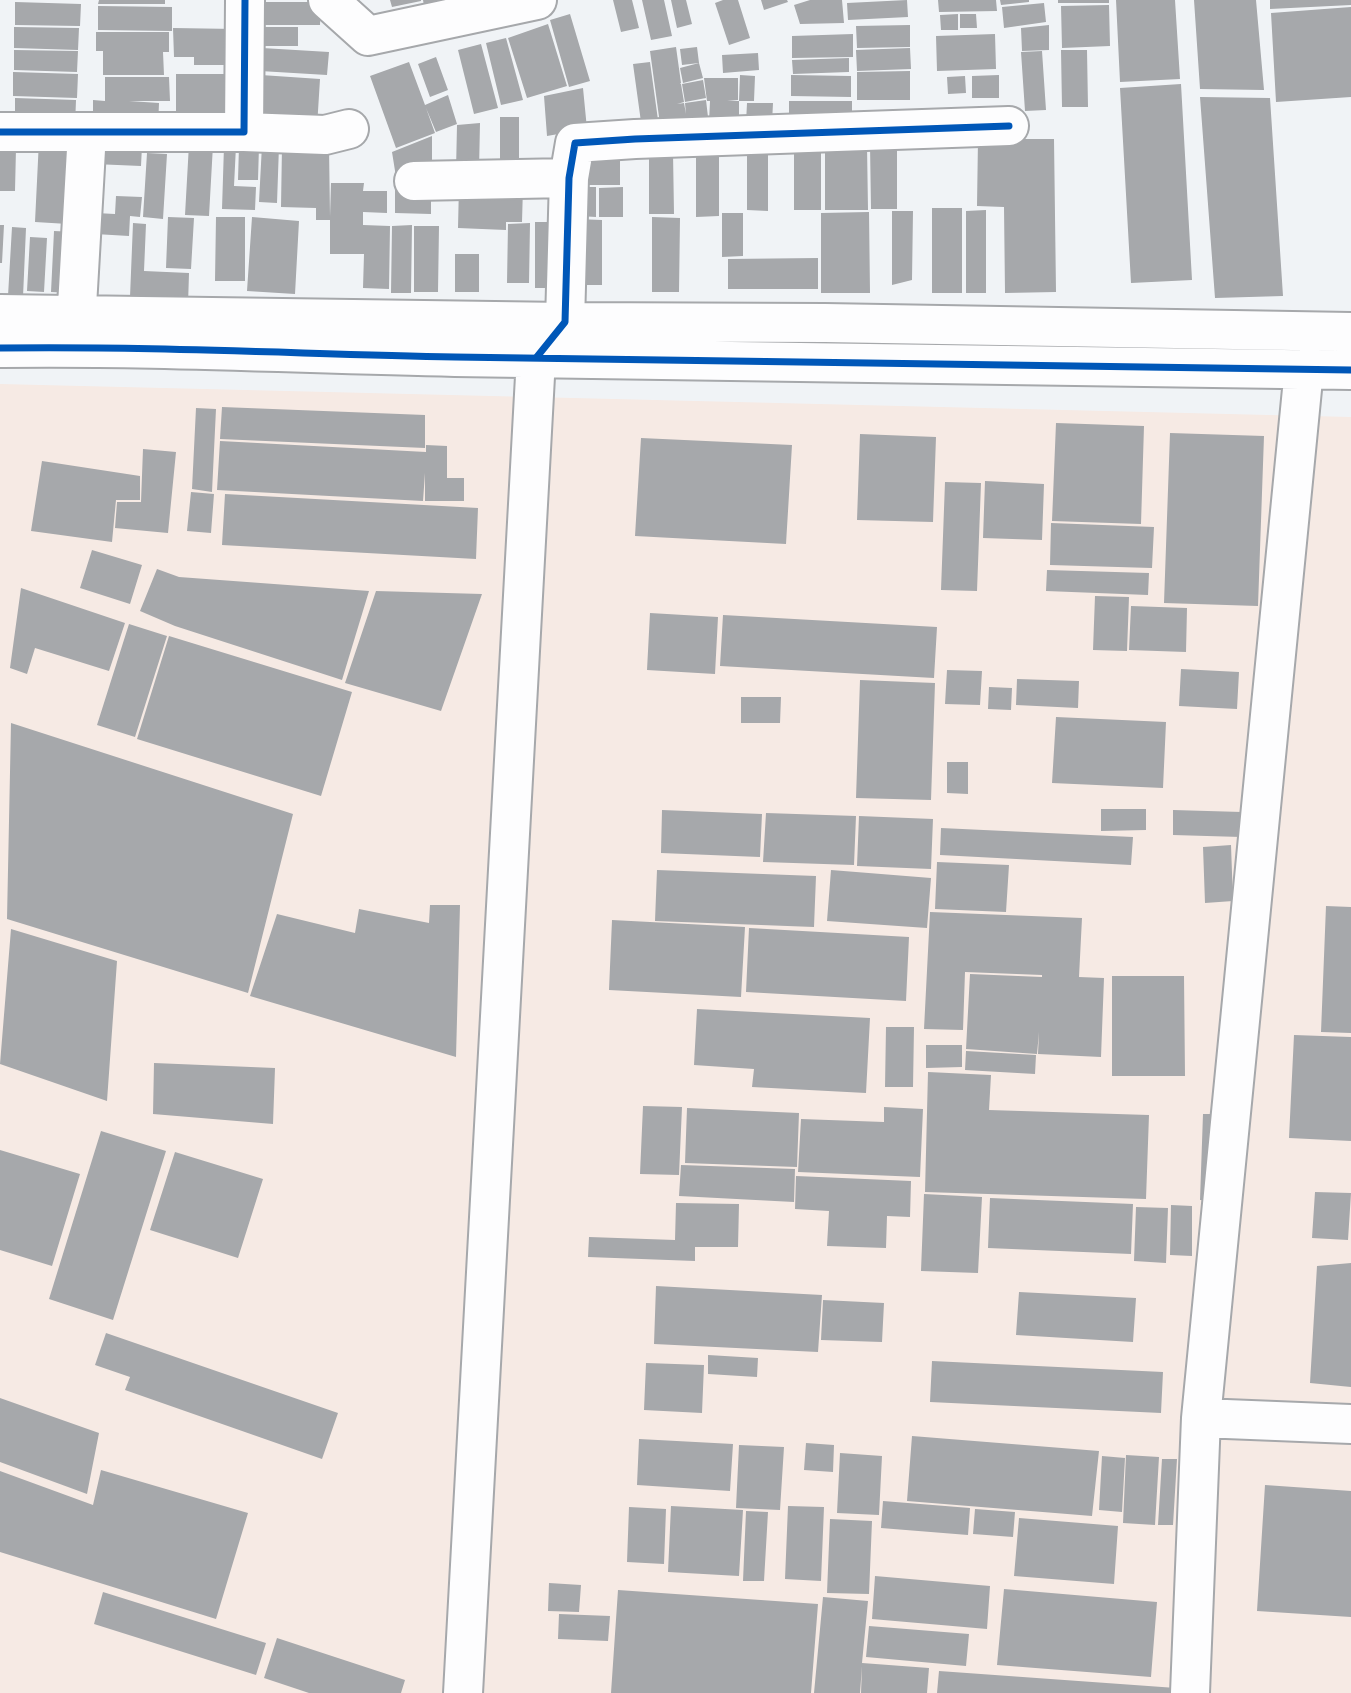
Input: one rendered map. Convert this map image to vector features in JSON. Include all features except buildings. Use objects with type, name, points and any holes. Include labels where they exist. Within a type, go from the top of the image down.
[{"type":"street","points":[[244,132],[245,0]]},
{"type":"street","points":[[328,0],[368,36],[469,7],[537,0]]},
{"type":"street","points":[[463,1693],[536,358],[565,322],[569,178],[575,143],[1009,126]]},
{"type":"street","points":[[0,132],[244,132],[325,135],[349,129]]},
{"type":"street","points":[[76,331],[87,132]]},
{"type":"street","points":[[414,181],[569,178]]},
{"type":"street","points":[[0,314],[76,331],[327,355],[1351,370]]},
{"type":"street","points":[[0,348],[76,331],[565,322],[811,323],[1351,332]]},
{"type":"street","points":[[1190,1693],[1201,1418],[1304,369]]},
{"type":"street","points":[[1201,1418],[1351,1424]]},
{"type":"shaded area","points":[[0,384],[1351,417],[1351,1693],[0,1693]]},
{"type":"cycle path","points":[[0,132],[244,132],[245,0]]},
{"type":"cycle path","points":[[536,358],[565,322],[569,178],[575,143],[1009,126]]},
{"type":"cycle path","points":[[0,348],[1351,370]]}]
